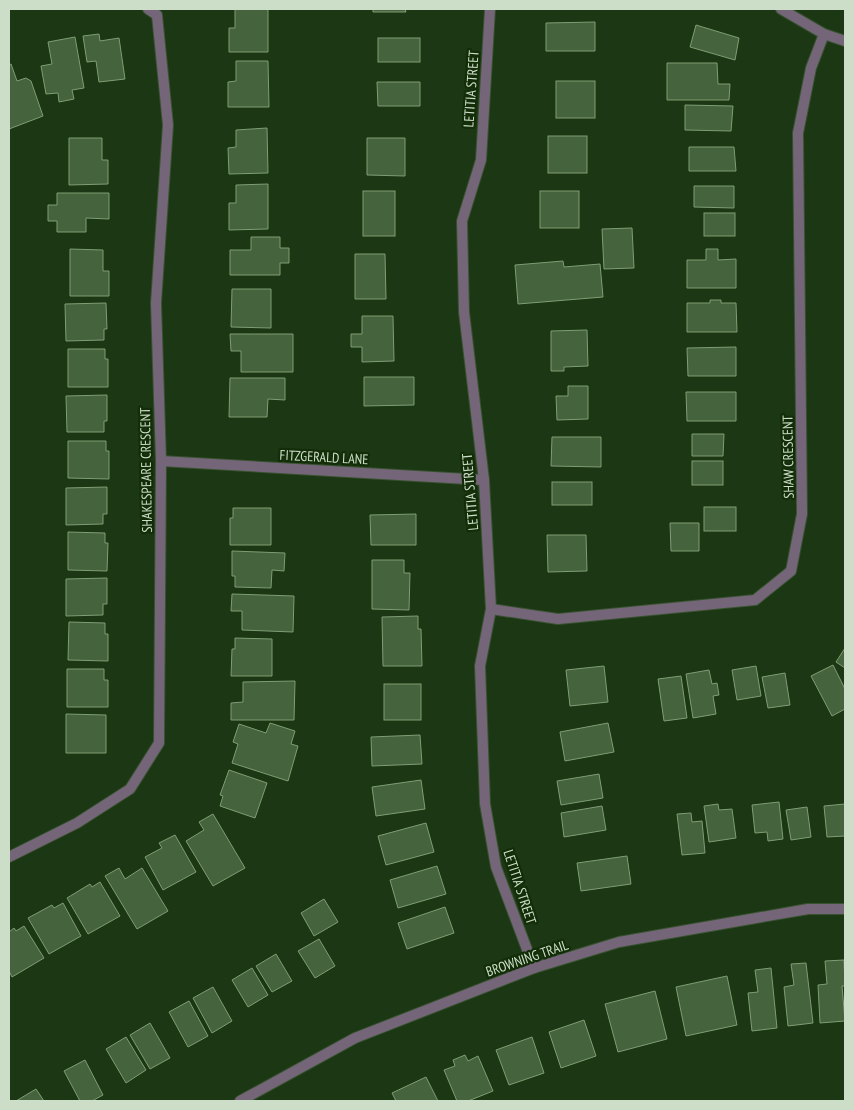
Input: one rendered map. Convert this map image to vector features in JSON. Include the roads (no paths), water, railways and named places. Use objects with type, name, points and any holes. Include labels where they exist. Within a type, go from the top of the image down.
[{"type":"street","name":"SHAKESPEARE CRESCENT","points":[[9,857],[77,823],[130,788],[159,743],[161,460],[156,302],[168,125],[157,15],[148,9]]},
{"type":"street","name":"LETITIA STREET","points":[[490,9],[480,160],[462,221],[464,312],[484,480],[491,609],[480,666],[486,804],[496,866],[534,968]]},
{"type":"street","points":[[781,9],[824,34],[845,42]]},
{"type":"street","name":"SHAW CRESCENT","points":[[491,609],[558,618],[755,600],[791,571],[802,514],[798,133],[811,68],[824,34]]},
{"type":"street","name":"FITZGERALD LANE","points":[[161,460],[484,480]]},
{"type":"street","name":"BROWNING TRAIL","points":[[240,1101],[355,1038],[534,968],[619,942],[808,909],[845,909]]}]
